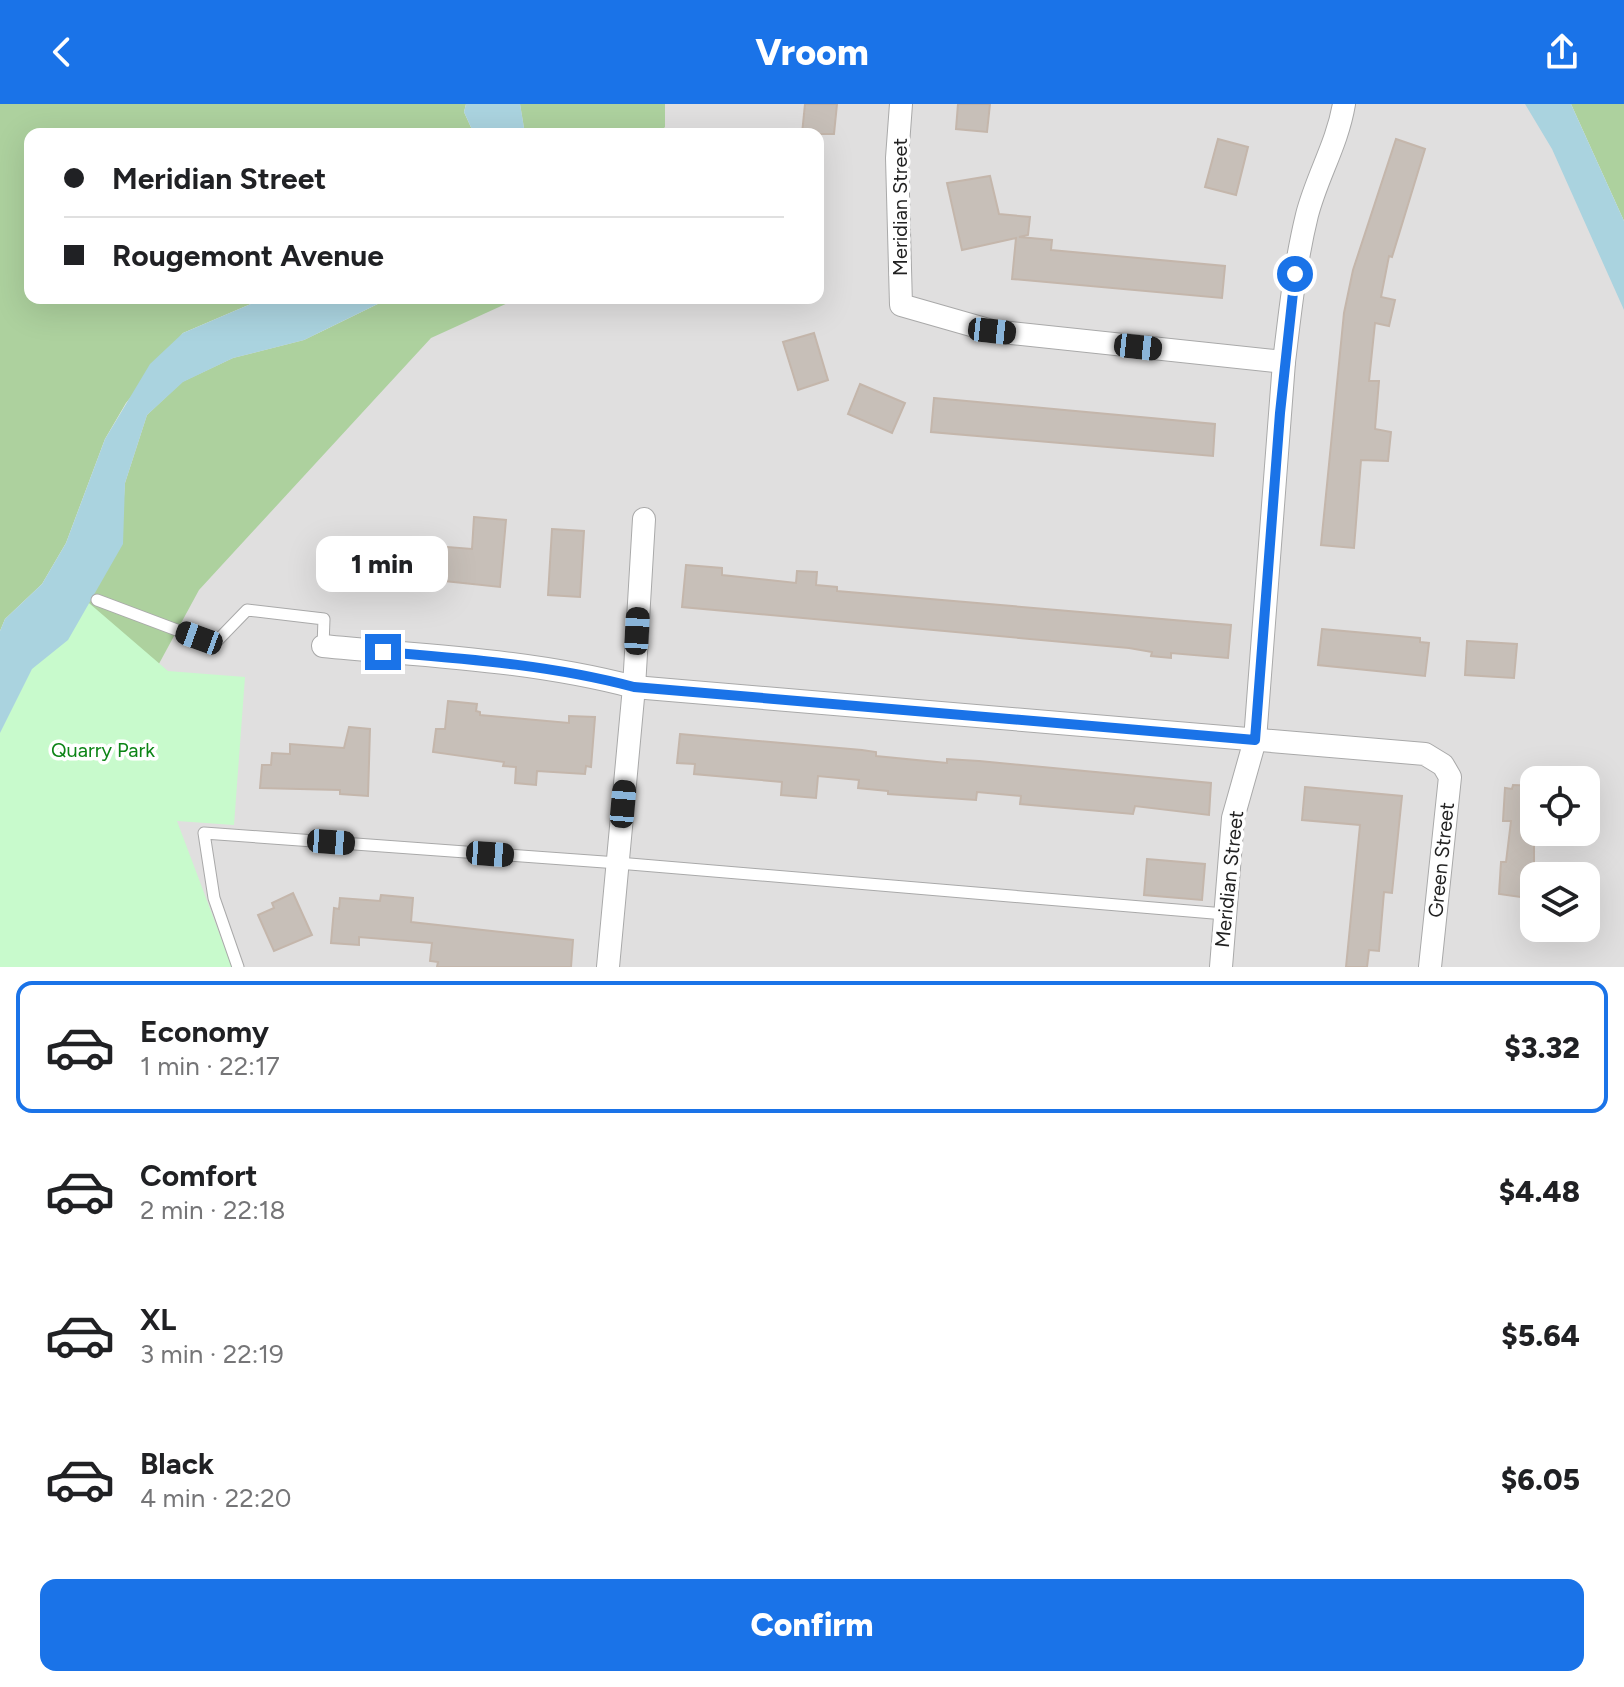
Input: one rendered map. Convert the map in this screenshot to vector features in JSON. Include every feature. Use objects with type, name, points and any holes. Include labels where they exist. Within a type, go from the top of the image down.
[{"type":"street","name":"Meridian Street","points":[[901,104],[897,158],[901,305],[992,331],[1284,362]]},
{"type":"street","name":"Meridian Street","points":[[1221,967],[1233,818],[1255,740],[1284,362],[1295,274],[1308,213],[1338,136],[1344,104]]},
{"type":"street","points":[[608,967],[634,687],[644,519]]},
{"type":"street","points":[[323,646],[520,664],[590,675],[634,687],[1255,740]]},
{"type":"street","name":"Green Street","points":[[1255,740],[1425,754],[1435,758],[1450,777],[1430,967]]},
{"type":"lane","points":[[97,600],[214,644],[247,610],[324,619],[323,646]]},
{"type":"lane","points":[[238,967],[214,898],[204,833],[618,863],[1225,914]]},
{"type":"shaded area","points":[[511,104],[1549,104],[1624,243],[1624,967],[0,967],[0,702],[138,432],[158,366],[332,331],[384,304],[824,304],[824,128],[512,128]]},
{"type":"green space","points":[[0,104],[466,104],[464,112],[471,128],[24,128],[24,304],[251,304],[183,333],[126,403],[105,439],[66,543],[42,584],[5,619],[0,631]]},
{"type":"green space","points":[[520,104],[665,104],[664,128],[524,128]]},
{"type":"green space","points":[[1571,104],[1624,104],[1624,221]]},
{"type":"green space","points":[[378,304],[506,304],[431,338],[199,590],[148,684],[0,733],[123,511],[125,483],[147,415],[182,382],[233,358],[304,340]]},
{"type":"green space","name":"Quarry Park","points":[[75,591],[168,671],[245,677],[234,825],[177,821],[232,967],[0,967],[0,697]]},
{"type":"water","points":[[466,104],[520,104],[524,128],[471,128],[464,112]]},
{"type":"water","points":[[1525,104],[1571,104],[1624,221],[1624,310],[1552,149]]},
{"type":"water","points":[[251,304],[378,304],[304,340],[233,358],[183,382],[147,415],[125,483],[123,544],[68,640],[32,669],[0,733],[0,631],[5,619],[42,584],[66,543],[105,439],[150,364],[183,333]]},
{"type":"building","points":[[805,104],[837,104],[834,134],[824,134],[824,128],[803,128]]},
{"type":"building","points":[[958,104],[990,104],[987,132],[956,129]]},
{"type":"building","points":[[1218,139],[1248,147],[1236,195],[1205,187]]},
{"type":"building","points":[[1396,139],[1425,149],[1392,257],[1389,256],[1381,297],[1395,300],[1389,326],[1375,323],[1369,381],[1379,381],[1375,429],[1391,432],[1388,461],[1361,460],[1354,548],[1321,545],[1344,313],[1353,270]]},
{"type":"building","points":[[990,176],[999,214],[1030,217],[1028,235],[1019,237],[1052,240],[1051,250],[1225,266],[1222,298],[1012,279],[1016,238],[962,250],[947,183]]},
{"type":"building","points":[[814,333],[828,380],[798,390],[783,342]]},
{"type":"building","points":[[860,384],[905,403],[892,433],[848,414]]},
{"type":"building","points":[[934,398],[1215,424],[1213,456],[931,432]]},
{"type":"building","points":[[474,517],[506,520],[500,587],[407,577],[410,544],[472,549]]},
{"type":"building","points":[[552,529],[584,531],[580,597],[548,595]]},
{"type":"building","points":[[686,565],[722,568],[722,575],[796,583],[797,571],[817,572],[816,585],[837,587],[837,591],[1231,625],[1228,658],[1171,653],[1171,658],[1151,656],[1152,652],[1129,648],[682,607]]},
{"type":"building","points":[[1322,629],[1420,638],[1420,642],[1429,643],[1425,676],[1318,665]]},
{"type":"building","points":[[1467,641],[1517,644],[1514,678],[1465,675]]},
{"type":"building","points":[[448,701],[477,704],[476,711],[480,715],[569,723],[569,716],[595,717],[591,767],[586,766],[585,774],[537,771],[536,785],[515,783],[516,767],[503,766],[504,762],[433,752],[436,729],[445,729]]},
{"type":"building","points":[[349,727],[370,729],[368,796],[340,794],[340,790],[260,788],[262,765],[271,765],[272,753],[290,754],[290,744],[344,748]]},
{"type":"building","points":[[680,734],[862,750],[876,752],[876,756],[947,763],[947,759],[979,761],[1211,783],[1209,815],[1135,806],[1133,814],[1020,804],[1021,796],[977,792],[976,800],[888,794],[888,791],[858,788],[859,780],[818,776],[816,798],[781,795],[782,782],[694,774],[695,764],[677,763]]},
{"type":"building","points":[[1513,785],[1520,785],[1520,846],[1534,846],[1534,862],[1520,862],[1520,897],[1499,894],[1501,862],[1506,862],[1511,821],[1503,821],[1505,788],[1512,789]]},
{"type":"building","points":[[1305,787],[1402,796],[1392,893],[1384,892],[1379,951],[1369,950],[1367,967],[1346,967],[1360,825],[1302,820]]},
{"type":"building","points":[[1147,859],[1205,864],[1202,900],[1144,895]]},
{"type":"building","points":[[293,893],[312,935],[274,951],[258,915],[274,908],[272,903]]},
{"type":"building","points":[[381,895],[413,898],[411,922],[573,940],[571,967],[437,967],[438,962],[430,961],[432,943],[359,937],[359,945],[331,943],[334,908],[339,909],[340,898],[380,901]]},
{"type":"route","points":[[383,652],[520,664],[590,675],[634,687],[1255,740],[1284,362],[1295,274]]}]
